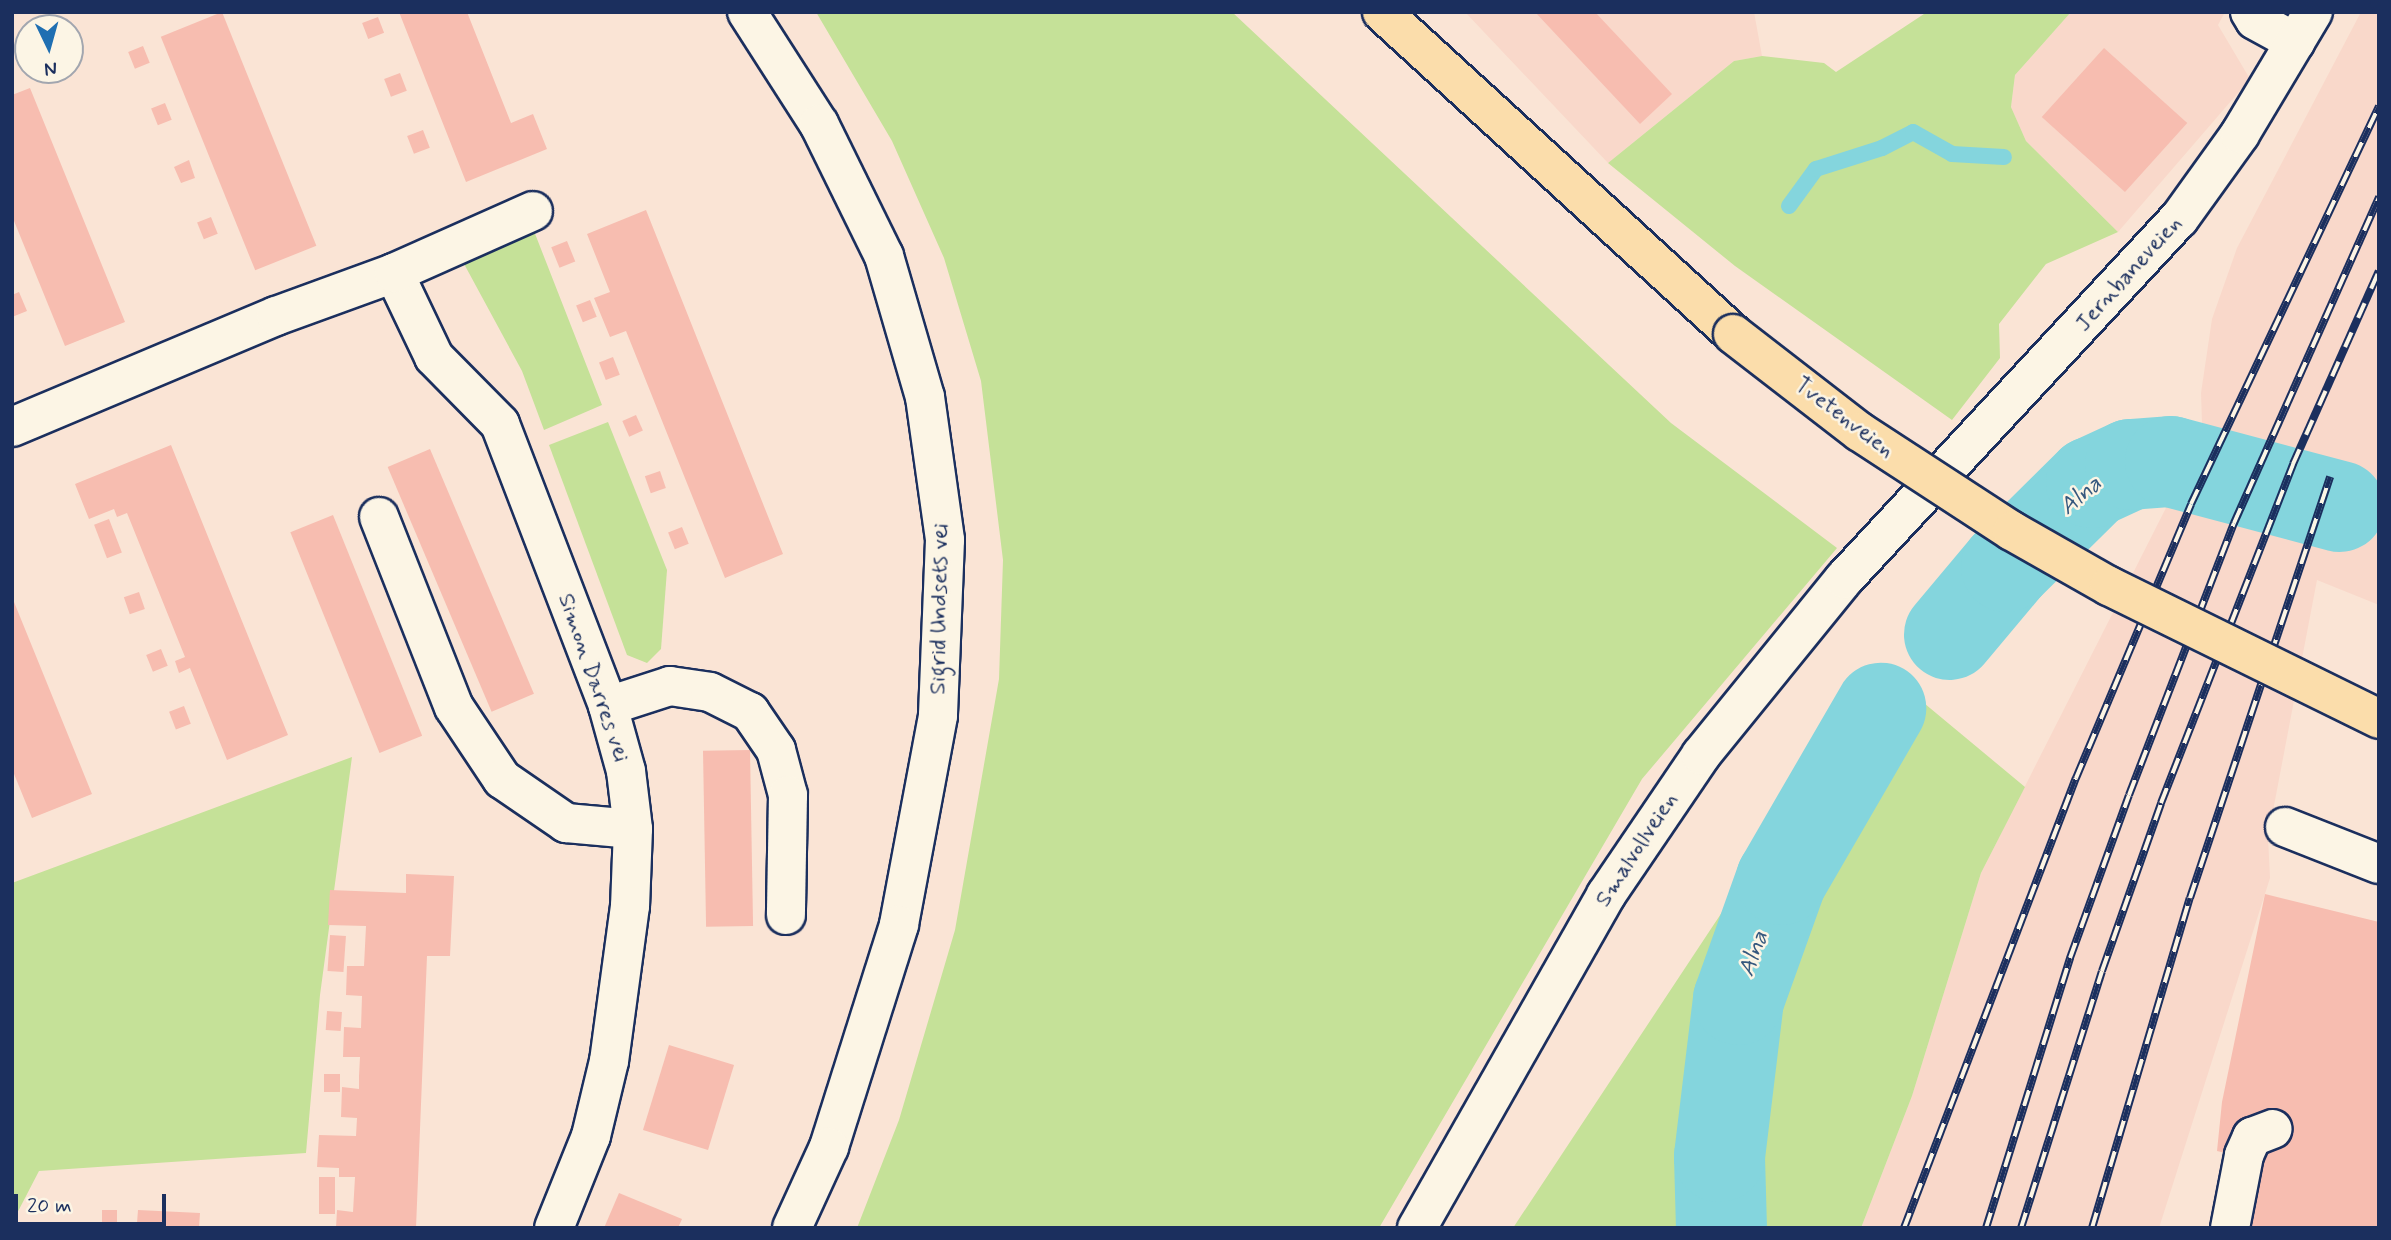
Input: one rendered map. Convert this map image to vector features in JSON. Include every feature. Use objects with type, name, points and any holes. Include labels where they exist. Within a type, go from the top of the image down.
[{"type":"main road","name":"Tvetenveien","points":[[1382,12],[1733,334],[1860,432],[2012,531],[2109,586],[2379,719]]},
{"type":"street","name":"Sigrid Undsets vei","points":[[747,12],[819,124],[884,256],[925,397],[945,540],[938,716],[899,925],[829,1147],[792,1228]]},
{"type":"street","points":[[2241,15],[2304,27]]},
{"type":"street","name":"Jernbaneveien","points":[[1909,509],[2179,219],[2232,145],[2304,27]]},
{"type":"street","points":[[12,427],[276,316],[398,280],[533,211]]},
{"type":"street","name":"Simon Darres vei","points":[[398,280],[434,357],[500,424],[608,706],[626,772],[633,829],[630,906],[609,1062],[591,1136],[554,1228]]},
{"type":"street","name":"Smalvollveien","points":[[1417,1228],[1651,824],[1791,643],[1909,509]]},
{"type":"street","points":[[379,516],[454,707],[502,779],[566,823],[633,829]]},
{"type":"street","points":[[608,706],[670,686],[710,692],[750,712],[776,750],[788,795],[786,915]]},
{"type":"street","points":[[2285,827],[2379,864]]},
{"type":"street","points":[[2230,1228],[2244,1155],[2252,1136],[2273,1129]]},
{"type":"shaded area","points":[[1465,12],[1754,12],[1762,56],[1734,61],[1608,163]]},
{"type":"shaded area","points":[[2071,12],[2225,12],[2218,25],[2250,79],[2118,232],[2026,141],[2011,107],[2015,75]]},
{"type":"shaded area","points":[[2361,12],[2379,12],[2379,605],[2317,580],[2268,837],[2270,878],[2159,1228],[1861,1228],[1912,1096],[1981,873],[2172,496],[2202,423],[2201,393],[2212,319],[2237,248]]},
{"type":"green space","points":[[816,12],[1232,12],[1671,423],[1837,548],[1642,779],[1379,1228],[857,1228],[899,1120],[955,930],[999,679],[1003,560],[981,381],[944,258],[892,141]]},
{"type":"green space","points":[[1927,12],[2071,12],[2015,75],[2011,107],[2026,141],[2118,232],[2046,264],[1999,324],[2000,358],[1952,420],[1735,266],[1608,163],[1734,61],[1762,56],[1824,63],[1836,72]]},
{"type":"green space","points":[[532,226],[602,405],[544,430],[522,371],[463,262]]},
{"type":"green space","points":[[608,422],[667,570],[661,649],[647,663],[627,655],[549,445]]},
{"type":"green space","points":[[1883,669],[2025,787],[1981,873],[1912,1096],[1861,1228],[1513,1228]]},
{"type":"green space","points":[[352,757],[320,995],[306,1153],[39,1171],[12,1223],[12,883]]},
{"type":"building","points":[[222,12],[316,246],[255,270],[161,37]]},
{"type":"building","points":[[399,12],[467,12],[511,123],[533,114],[547,149],[466,182]]},
{"type":"building","points":[[1535,12],[1595,12],[1672,94],[1640,124]]},
{"type":"building","points":[[378,17],[384,33],[368,39],[362,23]]},
{"type":"building","points":[[143,46],[150,63],[135,69],[128,52]]},
{"type":"building","points":[[2104,48],[2187,123],[2125,192],[2042,117]]},
{"type":"building","points":[[400,73],[407,91],[391,97],[384,79]]},
{"type":"building","points":[[30,88],[125,322],[65,346],[12,216],[12,95]]},
{"type":"building","points":[[165,103],[172,120],[158,125],[151,109]]},
{"type":"building","points":[[423,130],[430,148],[414,154],[407,136]]},
{"type":"building","points":[[189,160],[195,178],[181,183],[174,167]]},
{"type":"building","points":[[646,210],[783,554],[725,578],[626,331],[610,337],[594,298],[610,292],[587,234]]},
{"type":"building","points":[[211,217],[218,234],[204,239],[197,223]]},
{"type":"building","points":[[567,241],[575,261],[559,268],[551,247]]},
{"type":"building","points":[[19,292],[27,311],[12,317],[12,295]]},
{"type":"building","points":[[590,300],[597,317],[583,322],[576,306]]},
{"type":"building","points":[[613,357],[620,375],[606,380],[599,362]]},
{"type":"building","points":[[636,415],[643,431],[629,437],[622,421]]},
{"type":"building","points":[[171,445],[288,735],[227,760],[190,668],[179,673],[175,661],[185,657],[127,513],[117,517],[114,509],[89,519],[75,484]]},
{"type":"building","points":[[430,449],[534,694],[492,712],[388,467]]},
{"type":"building","points":[[660,471],[666,488],[651,493],[645,476]]},
{"type":"building","points":[[333,515],[422,736],[380,753],[290,532]]},
{"type":"building","points":[[109,519],[122,553],[107,558],[94,525]]},
{"type":"building","points":[[682,527],[689,544],[675,549],[668,533]]},
{"type":"building","points":[[139,592],[145,609],[130,614],[124,597]]},
{"type":"building","points":[[12,597],[92,794],[32,818],[12,769]]},
{"type":"building","points":[[161,649],[168,666],[153,672],[146,655]]},
{"type":"building","points":[[184,706],[191,724],[176,729],[169,712]]},
{"type":"building","points":[[750,750],[753,926],[706,927],[703,751]]},
{"type":"building","points":[[406,874],[454,876],[450,956],[427,956],[416,1228],[336,1228],[337,1210],[353,1212],[355,1177],[339,1177],[339,1168],[317,1167],[319,1135],[356,1136],[357,1118],[341,1117],[342,1087],[359,1089],[360,1057],[343,1057],[344,1027],[361,1028],[362,996],[346,995],[347,966],[364,966],[366,926],[328,925],[330,890],[406,893]]},
{"type":"building","points":[[2265,894],[2379,922],[2379,1228],[2248,1228],[2264,1162],[2217,1151],[2222,1102]]},
{"type":"building","points":[[330,935],[346,936],[343,972],[327,971]]},
{"type":"building","points":[[327,1011],[342,1012],[341,1031],[326,1030]]},
{"type":"building","points":[[669,1045],[734,1065],[708,1150],[643,1130]]},
{"type":"building","points":[[324,1074],[340,1074],[340,1092],[324,1092]]},
{"type":"building","points":[[319,1177],[335,1177],[335,1214],[319,1214]]},
{"type":"building","points":[[619,1193],[682,1219],[678,1228],[604,1228]]},
{"type":"building","points":[[102,1210],[117,1210],[117,1228],[102,1228]]},
{"type":"building","points":[[138,1210],[200,1213],[199,1228],[121,1228],[121,1222],[137,1223]]},
{"type":"waterway","points":[[1789,206],[1816,169],[1882,148],[1913,132],[1952,154],[2004,157]]},
{"type":"waterway","name":"Alna","points":[[1949,634],[2006,566],[2091,482],[2130,464],[2170,461],[2339,506]]},
{"type":"waterway","name":"Alna","points":[[1721,1228],[1719,1156],[1738,999],[1781,879],[1880,708]]},
{"type":"railway","points":[[1904,1228],[2076,778],[2191,504],[2379,106]]},
{"type":"railway","points":[[1986,1228],[2070,958],[2129,795],[2234,523],[2379,197]]},
{"type":"railway","points":[[2021,1228],[2102,971],[2161,803],[2293,464],[2379,271]]},
{"type":"railway","points":[[2092,1228],[2190,898],[2330,477]]}]
